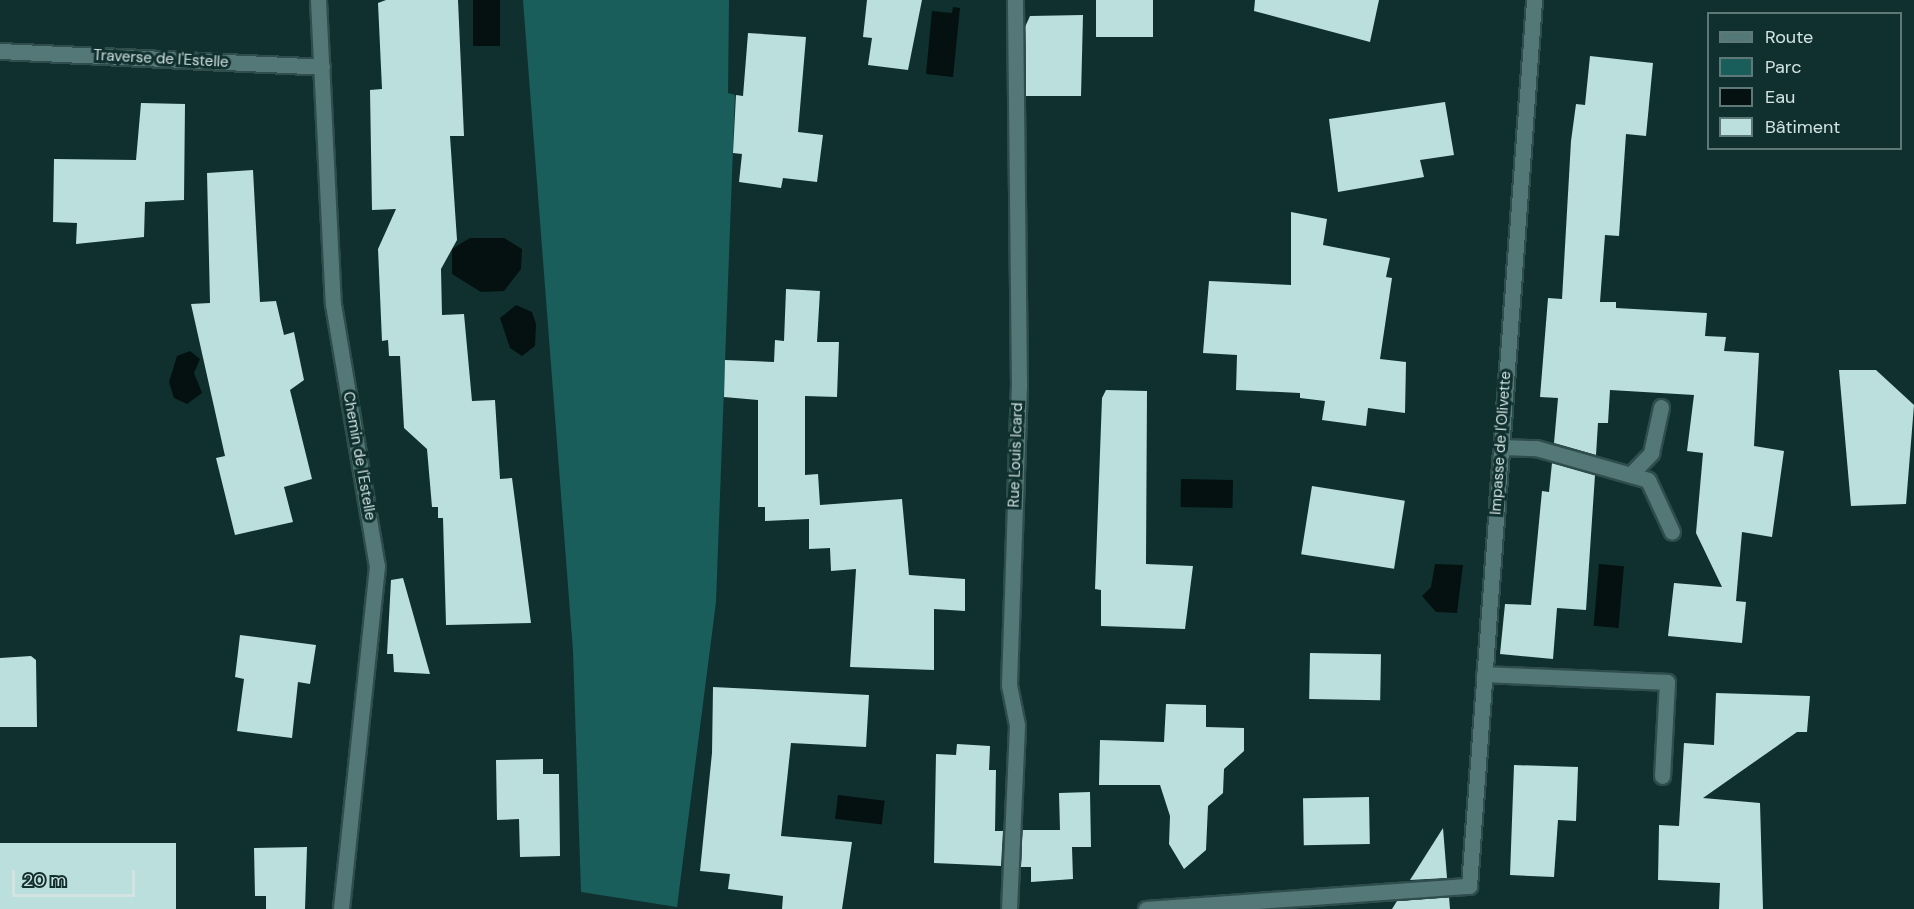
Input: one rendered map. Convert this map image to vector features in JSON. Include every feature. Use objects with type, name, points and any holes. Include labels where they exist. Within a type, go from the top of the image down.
[{"type":"street","name":"Chemin de l'Estelle","points":[[318,0],[333,304],[377,566],[339,909]]},
{"type":"street","name":"Rue Louis Icard","points":[[1009,909],[1017,725],[1009,685],[1018,386],[1015,0]]},
{"type":"street","name":"Impasse de l'Olivette","points":[[1146,909],[1468,886],[1534,0]]},
{"type":"street","name":"Traverse de l'Estelle","points":[[0,51],[322,66]]},
{"type":"street","points":[[1632,473],[1651,453],[1662,407]]},
{"type":"street","points":[[1501,447],[1536,448],[1632,473],[1648,480],[1659,497],[1672,532]]},
{"type":"street","points":[[1484,674],[1666,682],[1662,776]]},
{"type":"green space","points":[[523,0],[729,0],[728,93],[735,95],[716,602],[677,907],[581,892],[573,651]]},
{"type":"water","points":[[473,0],[500,0],[500,46],[473,46]]},
{"type":"water","points":[[953,7],[960,8],[953,77],[926,74],[932,11],[952,13]]},
{"type":"water","points":[[470,238],[504,238],[522,249],[521,269],[504,291],[481,292],[452,274],[452,249]]},
{"type":"water","points":[[516,305],[532,312],[536,324],[535,346],[522,356],[510,348],[500,318]]},
{"type":"water","points":[[190,351],[200,359],[194,373],[202,393],[187,404],[174,398],[169,382],[177,356]]},
{"type":"water","points":[[1181,479],[1233,480],[1233,508],[1181,507]]},
{"type":"water","points":[[1435,564],[1463,565],[1457,613],[1436,612],[1422,596],[1431,587]]},
{"type":"water","points":[[1599,564],[1624,566],[1619,628],[1594,626]]},
{"type":"water","points":[[838,795],[885,801],[882,825],[835,819]]},
{"type":"building","points":[[386,0],[458,0],[464,136],[450,136],[457,240],[441,269],[442,315],[464,314],[472,401],[495,400],[500,479],[512,478],[531,623],[446,625],[443,518],[438,518],[438,507],[432,507],[427,449],[404,428],[400,356],[389,356],[388,340],[382,341],[378,249],[396,209],[372,210],[370,90],[382,89],[378,3]]},
{"type":"building","points":[[867,0],[922,0],[908,70],[868,65],[872,38],[863,37]]},
{"type":"building","points":[[1096,0],[1153,0],[1153,37],[1096,37]]},
{"type":"building","points":[[1255,0],[1379,0],[1370,42],[1254,11]]},
{"type":"building","points":[[1083,15],[1081,96],[1026,96],[1025,27],[1030,16]]},
{"type":"building","points":[[748,33],[806,37],[798,132],[823,135],[817,182],[783,178],[781,188],[739,182],[742,154],[733,153],[736,95],[743,96]]},
{"type":"building","points":[[1590,56],[1653,63],[1646,136],[1626,134],[1619,236],[1605,235],[1600,302],[1616,302],[1616,308],[1707,313],[1705,336],[1726,337],[1724,351],[1759,353],[1754,446],[1784,451],[1772,537],[1742,532],[1736,601],[1746,602],[1742,643],[1668,636],[1674,583],[1722,587],[1696,533],[1703,453],[1687,451],[1694,395],[1610,390],[1608,423],[1598,423],[1596,455],[1554,443],[1558,398],[1540,397],[1548,298],[1562,299],[1571,141],[1576,104],[1585,105]]},
{"type":"building","points":[[1445,102],[1454,155],[1420,160],[1424,177],[1338,192],[1329,119]]},
{"type":"building","points":[[141,103],[185,104],[184,200],[145,202],[144,237],[76,244],[77,223],[53,222],[54,159],[136,160]]},
{"type":"building","points":[[253,170],[260,302],[276,301],[284,335],[294,332],[304,380],[290,390],[312,479],[284,487],[293,522],[235,535],[216,458],[225,456],[191,304],[210,303],[207,173]]},
{"type":"building","points":[[1291,212],[1327,219],[1323,245],[1390,258],[1386,277],[1392,278],[1380,359],[1406,362],[1405,413],[1368,408],[1366,426],[1322,420],[1325,401],[1300,398],[1300,393],[1236,390],[1237,355],[1203,353],[1209,281],[1291,285]]},
{"type":"building","points":[[786,289],[820,291],[817,342],[839,342],[837,397],[805,396],[805,475],[818,474],[820,505],[902,499],[909,575],[965,579],[965,611],[934,609],[934,670],[850,667],[856,569],[831,571],[830,548],[809,549],[809,519],[765,521],[765,507],[758,507],[758,400],[724,397],[725,360],[774,362],[775,340],[784,341]]},
{"type":"building","points":[[1839,370],[1876,370],[1914,405],[1906,504],[1851,506]]},
{"type":"building","points":[[1106,390],[1147,391],[1146,564],[1193,566],[1185,629],[1101,626],[1101,590],[1095,589],[1102,398]]},
{"type":"building","points":[[1552,463],[1595,475],[1586,610],[1557,608],[1553,659],[1500,654],[1505,604],[1531,605],[1542,491],[1549,492]]},
{"type":"building","points":[[1312,486],[1405,501],[1394,569],[1301,554]]},
{"type":"building","points":[[403,578],[430,674],[394,672],[393,654],[387,654],[391,580]]},
{"type":"building","points":[[240,635],[316,645],[310,684],[298,682],[292,738],[237,731],[244,679],[235,677]]},
{"type":"building","points":[[1310,653],[1381,654],[1380,700],[1309,699]]},
{"type":"building","points":[[31,656],[36,660],[37,727],[0,727],[0,658]]},
{"type":"building","points":[[713,687],[869,695],[866,747],[791,743],[781,836],[852,842],[842,909],[782,909],[783,896],[728,889],[730,874],[700,871],[712,753]]},
{"type":"building","points":[[1716,693],[1810,696],[1807,732],[1797,732],[1703,798],[1760,803],[1763,909],[1719,909],[1720,883],[1658,880],[1659,825],[1679,826],[1684,743],[1714,745]]},
{"type":"building","points":[[1166,704],[1206,705],[1206,727],[1244,728],[1244,751],[1224,769],[1223,793],[1208,806],[1206,850],[1184,869],[1169,844],[1170,816],[1160,785],[1099,785],[1100,740],[1164,742]]},
{"type":"building","points":[[957,744],[990,746],[989,770],[996,770],[995,831],[1003,831],[1001,866],[934,863],[936,754],[956,755]]},
{"type":"building","points":[[543,759],[543,774],[559,774],[560,856],[520,857],[519,819],[497,820],[496,760]]},
{"type":"building","points":[[1514,765],[1578,767],[1576,821],[1558,820],[1554,877],[1510,875]]},
{"type":"building","points":[[1090,792],[1091,847],[1072,847],[1073,879],[1031,882],[1031,867],[1021,867],[1022,830],[1060,830],[1059,793]]},
{"type":"building","points":[[1369,797],[1370,844],[1304,845],[1303,798]]},
{"type":"building","points":[[1443,828],[1447,878],[1410,880]]},
{"type":"building","points":[[0,843],[176,843],[176,909],[0,909]]},
{"type":"building","points":[[307,847],[305,909],[266,909],[266,896],[255,896],[254,848]]},
{"type":"building","points":[[1449,897],[1450,909],[1392,909],[1397,901]]}]
